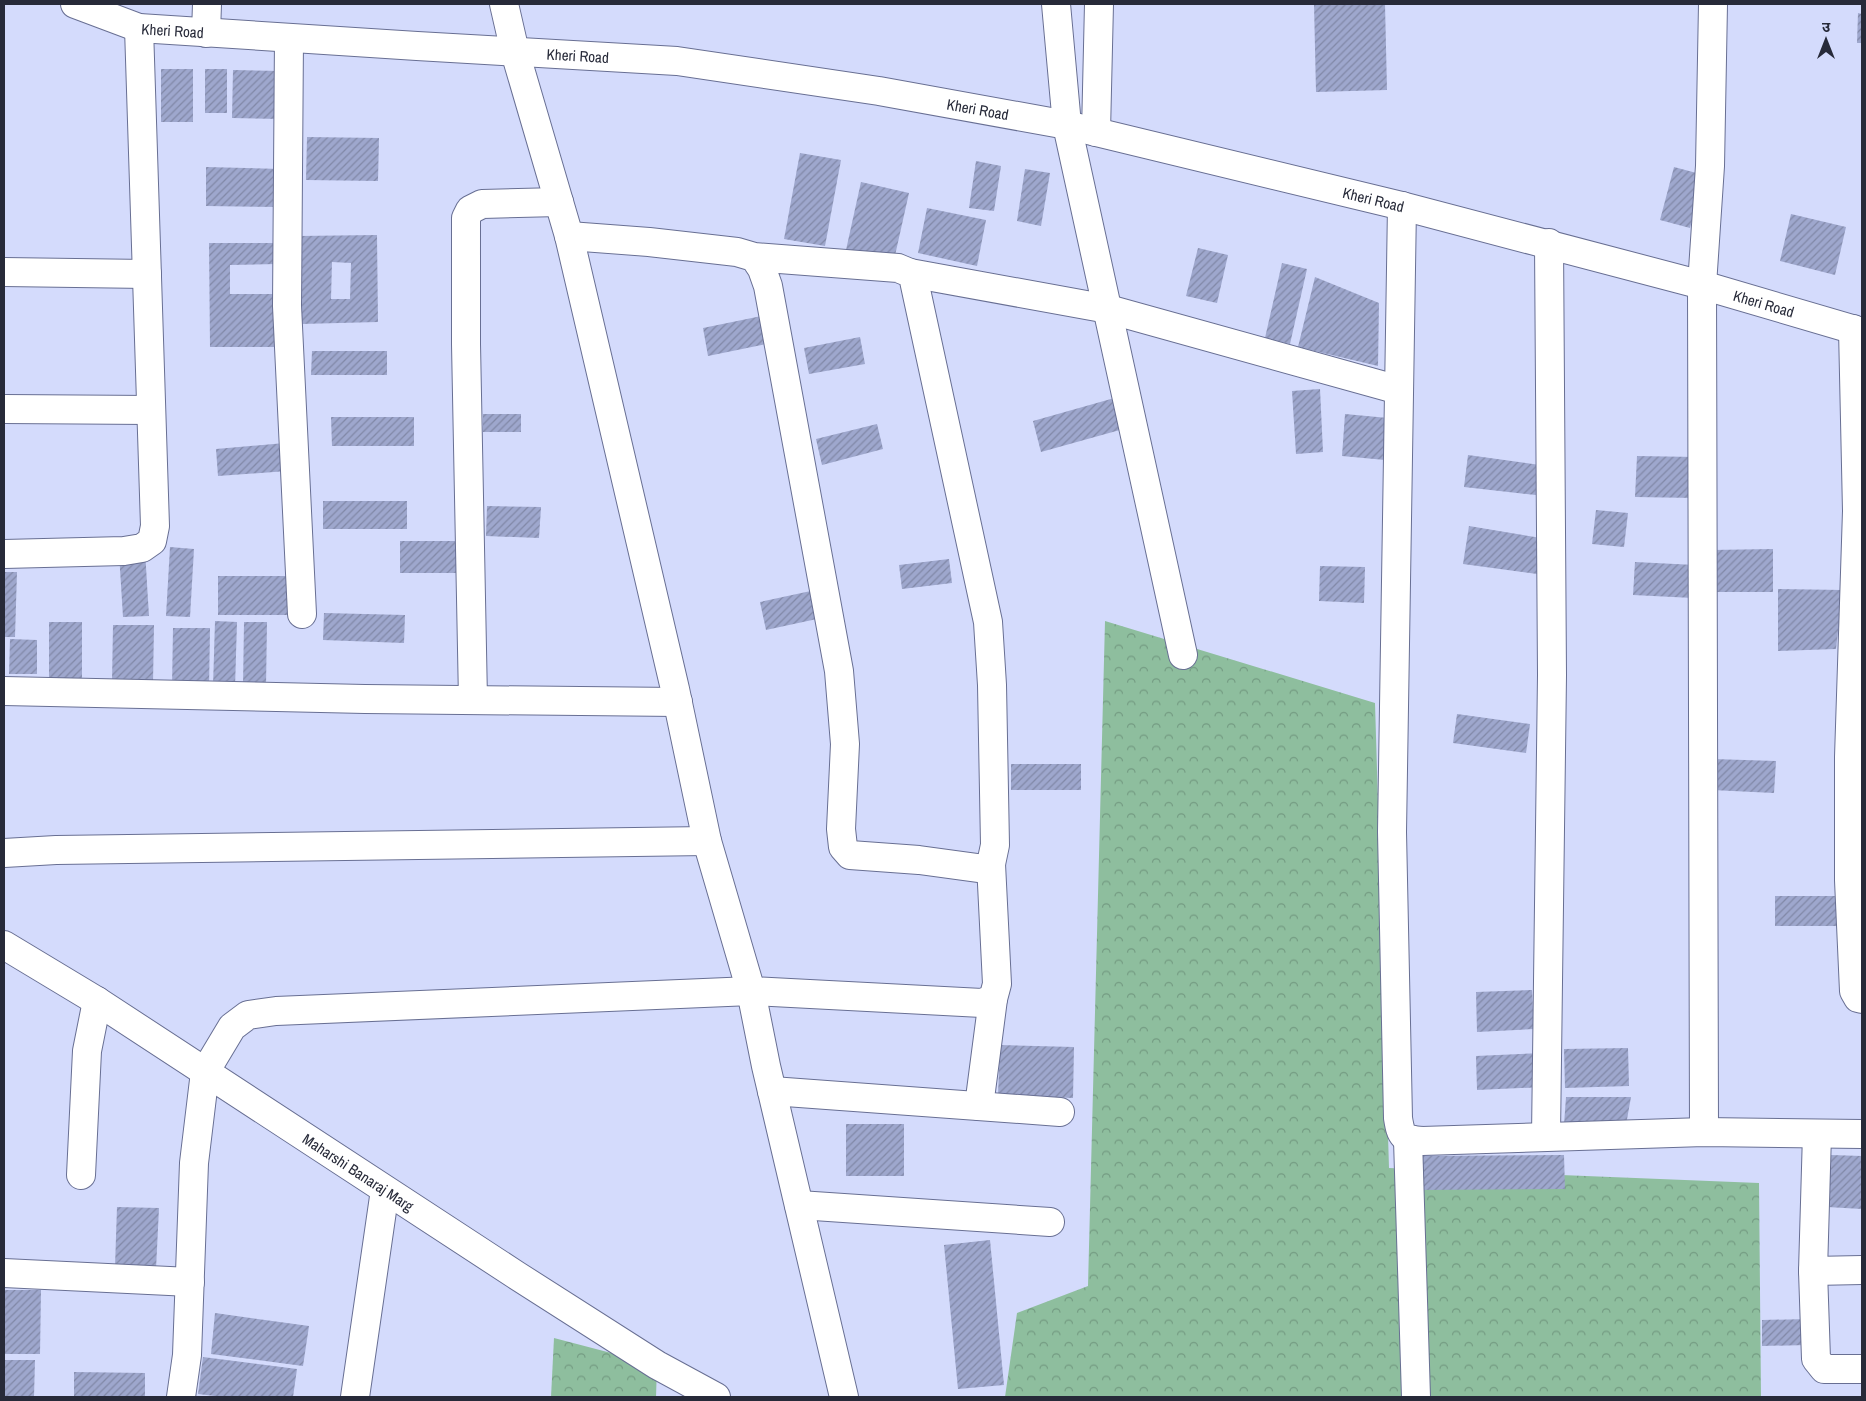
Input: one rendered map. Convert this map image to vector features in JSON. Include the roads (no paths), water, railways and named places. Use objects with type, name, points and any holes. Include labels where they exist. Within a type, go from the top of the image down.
[{"type":"street","name":"Kheri Road","points":[[75,4],[139,28],[677,61],[879,90],[1067,125],[1402,206],[1549,243],[1702,285],[1858,331]]},
{"type":"street","points":[[206,32],[207,4]]},
{"type":"street","points":[[504,4],[515,52],[569,236],[678,702],[707,841],[751,991],[772,1091],[844,1397]]},
{"type":"street","points":[[1056,4],[1067,125],[1183,655]]},
{"type":"street","points":[[1096,132],[1099,4]]},
{"type":"street","points":[[1704,1132],[1702,285],[1710,166],[1713,4]]},
{"type":"street","points":[[4,554],[124,551],[142,548],[152,541],[155,526],[139,28]]},
{"type":"street","points":[[289,38],[287,306],[302,614]]},
{"type":"street","points":[[473,700],[466,344],[466,218],[470,210],[482,204],[559,202]]},
{"type":"street","points":[[1402,206],[1392,832],[1398,1118],[1400,1133],[1408,1140],[1422,1141],[1704,1132],[1862,1134]]},
{"type":"street","points":[[569,236],[648,242],[736,252],[754,257],[898,268],[910,273],[1108,309],[1399,390]]},
{"type":"street","points":[[1546,1136],[1552,675],[1549,243]]},
{"type":"street","points":[[754,257],[762,269],[768,286],[839,671],[845,744],[840,829],[843,847],[850,855],[919,860],[984,869],[991,864]]},
{"type":"street","points":[[4,272],[147,274]]},
{"type":"street","points":[[910,273],[914,276],[988,622],[992,685],[995,845],[991,864],[997,984],[992,999],[979,1106]]},
{"type":"street","points":[[1858,331],[1860,511],[1854,991],[1858,998],[1862,999]]},
{"type":"street","points":[[4,410],[151,410]]},
{"type":"street","points":[[4,692],[678,702]]},
{"type":"street","points":[[4,853],[66,849],[707,841]]},
{"type":"street","name":"Maharshi Banaraj Marg","points":[[4,945],[97,1001],[658,1365],[716,1397]]},
{"type":"street","points":[[181,1397],[187,1355],[194,1162],[205,1072],[232,1027],[248,1015],[286,1010],[751,991],[982,1003],[992,999]]},
{"type":"street","points":[[81,1175],[87,1051],[97,1001]]},
{"type":"street","points":[[772,1091],[1060,1112]]},
{"type":"street","points":[[1817,1134],[1813,1271],[1816,1360],[1824,1368],[1862,1369]]},
{"type":"street","points":[[1408,1140],[1416,1397]]},
{"type":"street","points":[[354,1397],[386,1190]]},
{"type":"street","points":[[799,1205],[1050,1222]]},
{"type":"street","points":[[1813,1271],[1862,1270]]},
{"type":"street","points":[[4,1273],[190,1282]]}]
